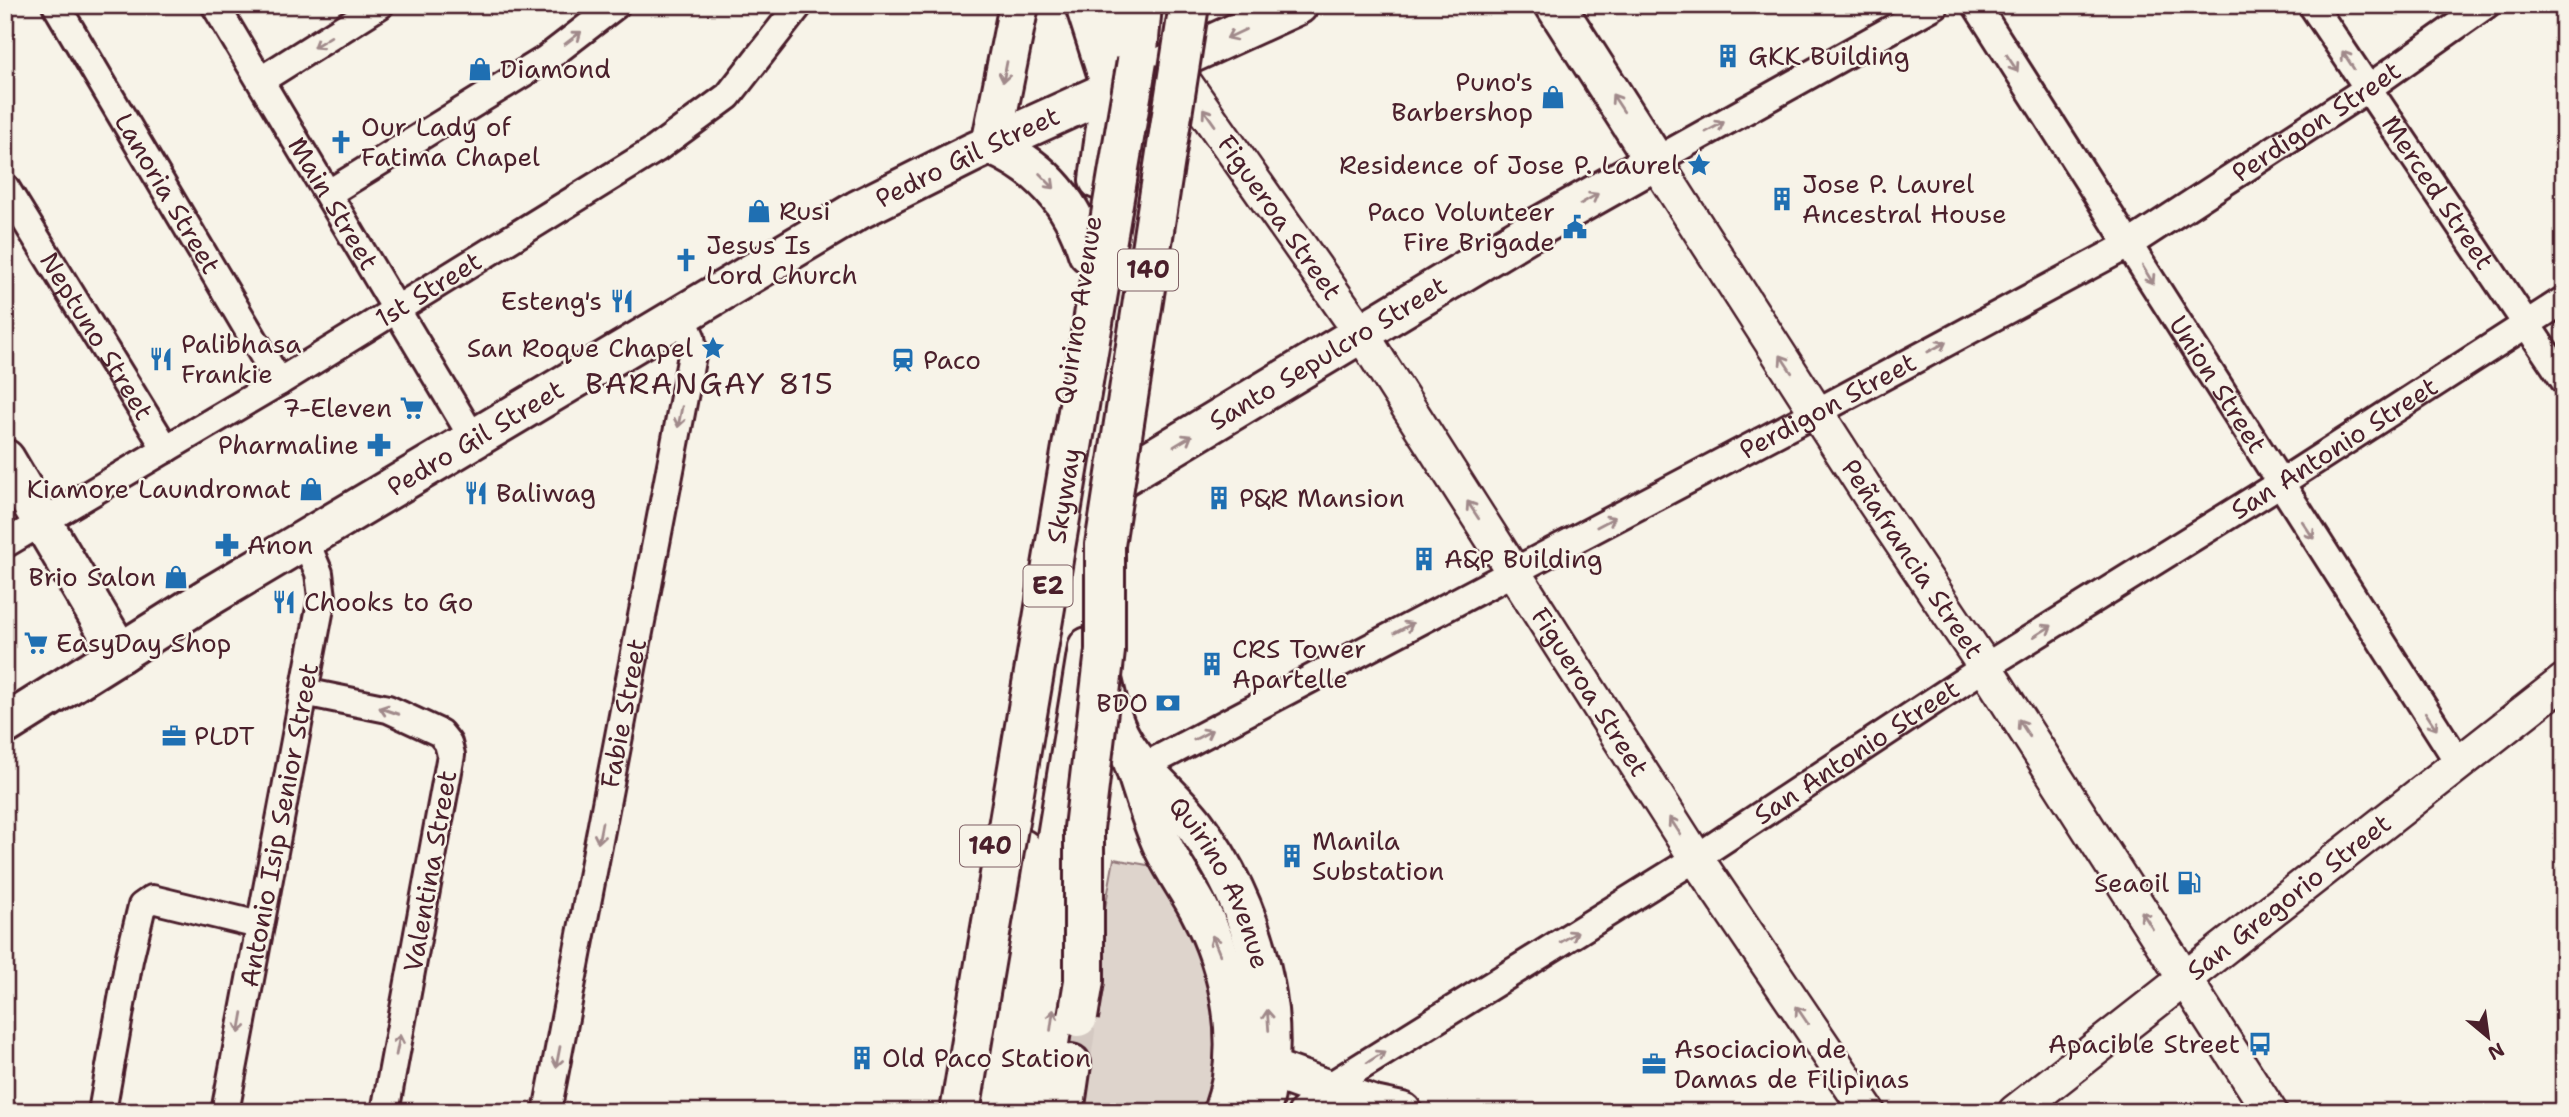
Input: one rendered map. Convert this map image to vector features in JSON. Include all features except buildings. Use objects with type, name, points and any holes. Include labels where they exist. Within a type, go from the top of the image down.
[{"type":"main road","points":[[1019,5],[990,145],[1027,163],[1058,192],[1079,227],[1088,253]]},
{"type":"main road","points":[[1085,5],[1112,89]]},
{"type":"main road","name":"Quirino Avenue","points":[[945,1112],[1088,253],[1122,5]]},
{"type":"main road","points":[[1128,5],[1154,57]]},
{"type":"main road","name":"Skyway","points":[[960,1112],[1154,57],[1142,5]]},
{"type":"main road","name":"140","points":[[1039,1112],[1102,679],[1109,584],[1125,476],[1154,57],[1181,5]]},
{"type":"main road","name":"Skyway","points":[[1012,1112],[1105,545],[1189,5]]},
{"type":"main road","name":"Pedro Gil Street","points":[[5,725],[110,658],[473,438],[858,210],[1112,89],[1154,57],[1298,5]]},
{"type":"main road","name":"Peñafrancia Street","points":[[1555,5],[1655,160]]},
{"type":"main road","name":"Santo Sepulcro Street","points":[[1125,476],[1655,160]]},
{"type":"main road","points":[[5,459],[19,526],[110,658]]},
{"type":"main road","points":[[1078,1017],[1084,981],[1084,828],[1105,651],[1105,545]]},
{"type":"main road","points":[[987,1112],[1046,667],[1034,580]]},
{"type":"main road","name":"140","points":[[1102,679],[1111,716],[1137,760]]},
{"type":"main road","points":[[1137,760],[1163,845],[1219,949],[1228,989],[1252,1065],[1261,1112]]},
{"type":"main road","points":[[1064,1112],[1071,1064]]},
{"type":"main road","points":[[1252,1065],[1313,1100],[1374,1106],[1402,1112]]},
{"type":"main road","points":[[1223,1112],[1228,1098],[1252,1065]]},
{"type":"street","name":"Lanoria Street","points":[[56,5],[279,382]]},
{"type":"street","name":"Main Street","points":[[215,5],[473,438]]},
{"type":"street","points":[[261,80],[380,5]]},
{"type":"street","points":[[329,193],[546,59],[616,5]]},
{"type":"street","name":"1st Street","points":[[19,526],[166,449],[656,149],[728,96],[799,5]]},
{"type":"street","name":"Santo Sepulcro Street","points":[[1655,160],[1935,5]]},
{"type":"street","name":"Union Street","points":[[1976,5],[2278,484],[2459,763]]},
{"type":"street","name":"Merced Street","points":[[2312,5],[2564,380]]},
{"type":"street","name":"Perdigon Street","points":[[1137,760],[1513,570],[1817,412],[2128,245],[2367,89],[2486,5]]},
{"type":"street","name":"Figueroa Street","points":[[1154,57],[1361,333],[1696,858],[1868,1112]]},
{"type":"street","name":"Peñafrancia Street","points":[[1655,160],[2270,1112]]},
{"type":"street","name":"Neptuno Street","points":[[5,187],[166,449]]},
{"type":"street","name":"San Antonio Street","points":[[1291,1112],[1696,858],[1985,667],[2278,484],[2564,300]]},
{"type":"street","name":"Fabie Street","points":[[547,1112],[693,350],[691,337],[681,314]]},
{"type":"street","name":"Antonio Isip Senior Street","points":[[225,1112],[321,597],[319,573],[305,540]]},
{"type":"street","name":"San Gregorio Street","points":[[2015,1112],[2564,681]]},
{"type":"street","name":"Valentina Street","points":[[304,692],[388,709],[440,733],[448,743],[451,755],[385,1112]]},
{"type":"street","points":[[102,1112],[129,960],[142,906],[152,900],[259,925]]},
{"type":"shaded area","points":[[1114,859],[1158,867],[1204,944],[1233,1112],[1068,1112]]},
{"type":"tunnel","points":[[1071,1064],[1078,1017]]},
{"type":"place","name":"GKK Building","points":[[1728,56]]},
{"type":"place","name":"Diamond","points":[[480,69]]},
{"type":"place","name":"Puno's Barbershop","points":[[1553,97]]},
{"type":"place","name":"Our Lady of Fatima Chapel","points":[[341,142]]},
{"type":"place","name":"Residence of Jose P. Laurel","points":[[1699,165]]},
{"type":"place","name":"Jose P. Laurel Ancestral House","points":[[1782,199]]},
{"type":"place","name":"Rusi","points":[[759,211]]},
{"type":"place","name":"Paco Volunteer Fire Brigade","points":[[1575,227]]},
{"type":"place","name":"Jesus Is Lord Church","points":[[686,260]]},
{"type":"place","name":"Esteng's","points":[[622,301]]},
{"type":"place","name":"San Roque Chapel","points":[[713,348]]},
{"type":"place","name":"Palibhasa Frankie","points":[[161,359]]},
{"type":"place","name":"Paco","points":[[903,360]]},
{"type":"place","name":"7-Eleven","points":[[412,408]]},
{"type":"place","name":"Pharmaline","points":[[379,445]]},
{"type":"place","name":"Kiamore Laundromat","points":[[311,489]]},
{"type":"place","name":"Baliwag","points":[[476,493]]},
{"type":"place","name":"P&R Mansion","points":[[1219,498]]},
{"type":"place","name":"Anon","points":[[227,545]]},
{"type":"place","name":"A&P Building","points":[[1424,559]]},
{"type":"place","name":"Brio Salon","points":[[176,577]]},
{"type":"place","name":"Chooks to Go","points":[[284,602]]},
{"type":"place","name":"EasyDay Shop","points":[[36,643]]},
{"type":"place","name":"CRS Tower Apartelle","points":[[1212,664]]},
{"type":"place","name":"BDO","points":[[1168,703]]},
{"type":"place","name":"PLDT","points":[[174,736]]},
{"type":"place","name":"Manila Substation","points":[[1292,856]]},
{"type":"place","name":"Seaoil","points":[[2189,883]]},
{"type":"place","name":"Apacible Street","points":[[2260,1044]]},
{"type":"place","name":"Old Paco Station","points":[[862,1058]]},
{"type":"place","name":"Asociacion de Damas de Filipinas","points":[[1654,1064]]},
{"type":"district","name":"BARANGAY 815","points":[[710,384]]}]
